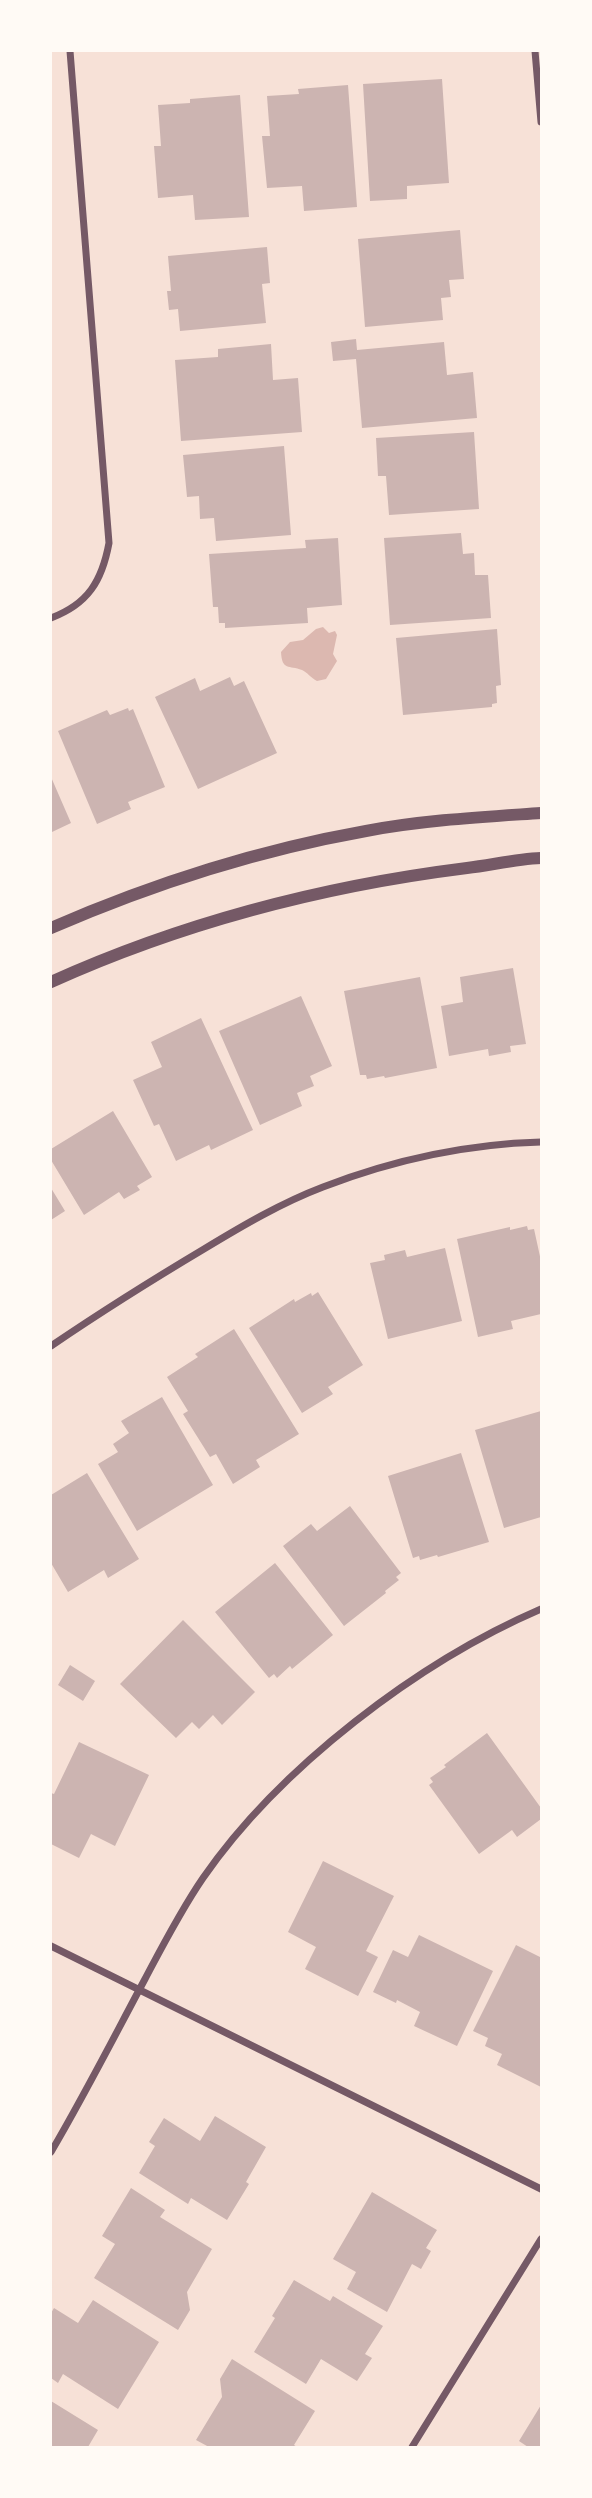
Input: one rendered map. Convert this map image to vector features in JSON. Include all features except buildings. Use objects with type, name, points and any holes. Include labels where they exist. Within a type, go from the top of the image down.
[{"type":"street","points":[[51,618],[62,614],[83,599],[97,584],[105,565],[109,543],[70,51]]},
{"type":"street","points":[[535,51],[541,122]]},
{"type":"street","points":[[51,928],[164,883],[289,849],[366,831],[541,813]]},
{"type":"street","points":[[51,982],[110,955],[284,901],[352,885],[541,858]]},
{"type":"street","points":[[51,1346],[147,1283],[249,1222],[321,1188],[442,1151],[504,1143],[541,1142]]},
{"type":"street","points":[[51,2152],[176,1922],[203,1878],[243,1827],[286,1782],[402,1687],[471,1644],[541,1609]]},
{"type":"street","points":[[51,1946],[541,2189]]},
{"type":"street","points":[[412,2447],[541,2239]]},
{"type":"shaded area","points":[[323,627],[329,633],[335,631],[337,635],[333,654],[337,661],[326,679],[317,681],[302,670],[285,665],[281,652],[290,642],[303,640],[316,629]]}]
